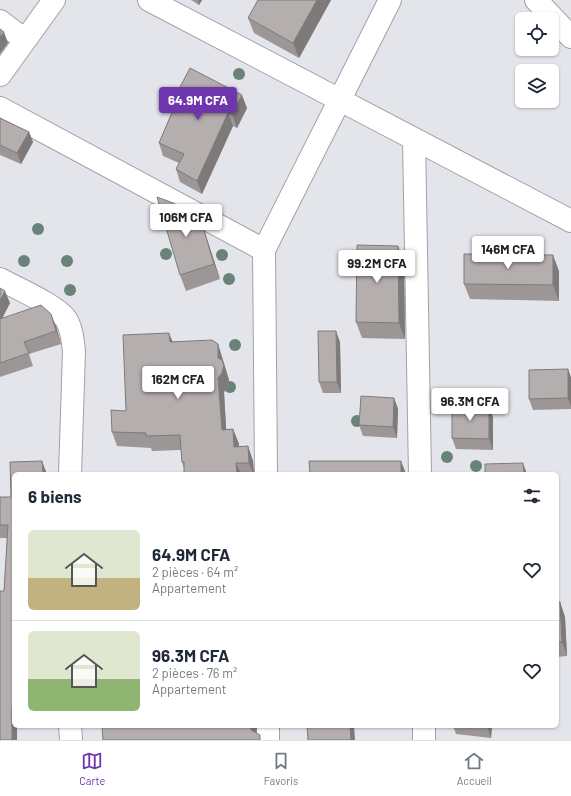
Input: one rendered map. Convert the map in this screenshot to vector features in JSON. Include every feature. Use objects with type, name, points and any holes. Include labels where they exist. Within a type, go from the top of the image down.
[{"type":"street","points":[[0,75],[54,0]]},
{"type":"street","points":[[149,0],[571,221]]},
{"type":"street","points":[[266,472],[264,250],[390,0]]},
{"type":"street","points":[[536,0],[571,37]]},
{"type":"street","points":[[0,21],[26,40]]},
{"type":"street","points":[[0,108],[264,250]]},
{"type":"street","points":[[414,139],[420,472]]},
{"type":"street","points":[[0,279],[54,308],[65,318],[72,332],[74,352],[70,472]]},
{"type":"street","points":[[70,728],[71,740]]},
{"type":"street","points":[[268,728],[268,740]]},
{"type":"street","points":[[424,728],[424,740]]},
{"type":"building","points":[[258,0],[317,0],[293,43],[248,18]]},
{"type":"building","points":[[0,29],[4,32],[0,37]]},
{"type":"building","points":[[190,68],[242,95],[232,114],[228,113],[197,181],[176,169],[184,154],[159,143],[182,89],[180,87]]},
{"type":"building","points":[[0,118],[29,132],[17,153],[0,145]]},
{"type":"building","points":[[157,197],[173,203],[200,217],[214,264],[180,275]]},
{"type":"building","points":[[357,245],[398,246],[399,323],[356,322]]},
{"type":"building","points":[[464,254],[553,255],[553,285],[464,284]]},
{"type":"building","points":[[0,288],[5,291],[0,301]]},
{"type":"building","points":[[41,305],[51,314],[56,331],[24,342],[29,353],[0,363],[0,319]]},
{"type":"building","points":[[318,331],[336,331],[337,382],[319,382]]},
{"type":"building","points":[[169,333],[170,342],[212,340],[218,344],[218,358],[222,360],[224,365],[222,373],[218,378],[222,430],[233,429],[234,447],[248,446],[249,463],[236,463],[237,472],[184,472],[180,435],[146,436],[146,433],[112,432],[111,410],[126,411],[123,335]]},
{"type":"building","points":[[568,369],[568,398],[529,399],[529,370]]},
{"type":"building","points":[[361,396],[394,398],[393,427],[359,425]]},
{"type":"building","points":[[452,405],[489,406],[489,439],[452,438]]},
{"type":"building","points":[[42,461],[43,472],[12,472],[12,740],[0,740],[0,591],[4,591],[8,525],[0,525],[0,497],[11,497],[10,462]]},
{"type":"building","points":[[309,461],[401,461],[401,472],[310,472]]},
{"type":"building","points":[[523,463],[524,472],[485,472],[485,464]]},
{"type":"building","points":[[559,602],[560,602],[562,642],[559,642]]},
{"type":"building","points":[[102,728],[250,728],[251,730],[260,735],[260,740],[103,740]]},
{"type":"building","points":[[307,728],[350,728],[351,740],[308,740]]}]
